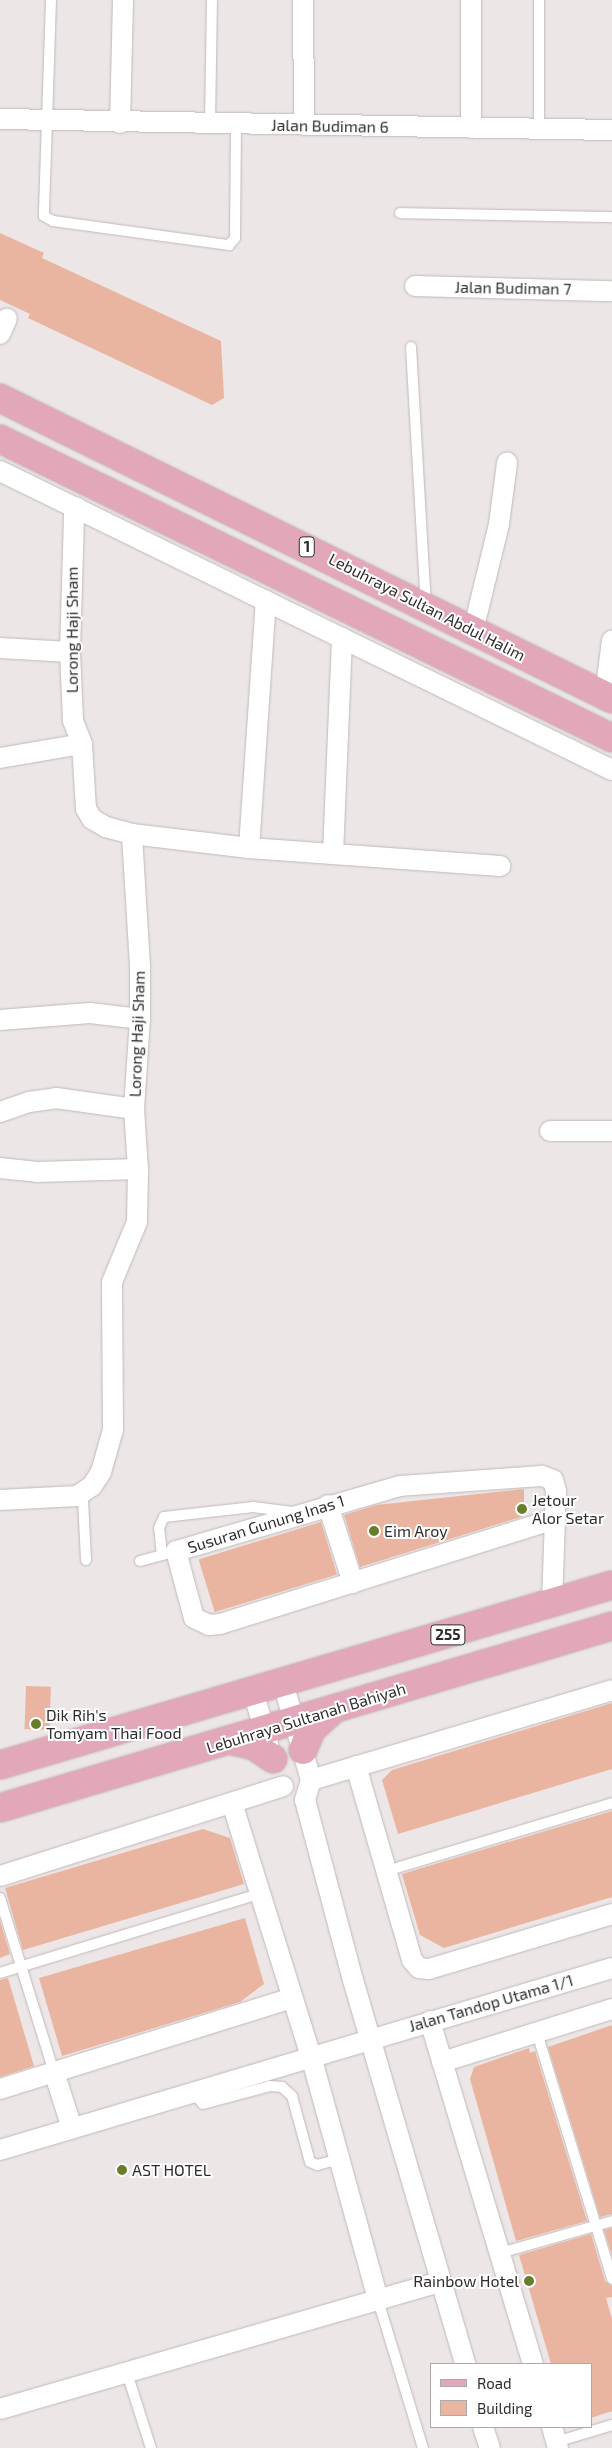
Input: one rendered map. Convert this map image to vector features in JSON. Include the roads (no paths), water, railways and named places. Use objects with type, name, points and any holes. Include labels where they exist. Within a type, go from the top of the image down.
[{"type":"main road","name":"Lebuhraya Sultan Abdul Halim","points":[[0,398],[608,697]]},
{"type":"main road","name":"1","points":[[0,440],[612,738]]},
{"type":"main road","name":"255","points":[[0,1765],[612,1585]]},
{"type":"main road","name":"Lebuhraya Sultanah Bahiyah","points":[[0,1808],[612,1626]]},
{"type":"main road","points":[[304,1750],[319,1720],[338,1708]]},
{"type":"main road","points":[[233,1740],[254,1746],[273,1759]]},
{"type":"street","points":[[120,123],[123,0]]},
{"type":"street","points":[[303,0],[304,126]]},
{"type":"street","points":[[471,0],[471,128]]},
{"type":"street","name":"Jalan Budiman 6","points":[[0,119],[48,122],[612,130]]},
{"type":"street","name":"Jalan Budiman 7","points":[[415,286],[612,291]]},
{"type":"street","points":[[473,631],[500,524],[507,464]]},
{"type":"street","points":[[0,471],[612,770]]},
{"type":"street","name":"Lorong Haji Sham","points":[[78,508],[74,515],[70,652],[73,720],[82,744],[86,809],[92,819],[106,827],[132,834],[140,1019],[134,1109],[138,1169],[135,1230],[118,1260],[112,1282],[113,1430],[101,1472],[92,1486],[79,1494]]},
{"type":"street","points":[[249,848],[266,601]]},
{"type":"street","points":[[334,854],[342,638]]},
{"type":"street","points":[[608,697],[612,640]]},
{"type":"street","points":[[0,648],[70,652]]},
{"type":"street","points":[[0,758],[82,744]]},
{"type":"street","points":[[132,834],[249,848],[500,866]]},
{"type":"street","points":[[0,1020],[90,1014],[140,1019]]},
{"type":"street","points":[[0,1112],[29,1102],[56,1098],[134,1109]]},
{"type":"street","points":[[550,1131],[612,1131]]},
{"type":"street","points":[[0,1168],[37,1172],[138,1169]]},
{"type":"street","name":"Susuran Gunung Inas 1","points":[[542,1476],[553,1480],[555,1485],[555,1519],[353,1583],[209,1625],[194,1618],[169,1553],[300,1513],[400,1486],[542,1476]]},
{"type":"street","points":[[0,1500],[79,1494]]},
{"type":"street","points":[[328,1505],[353,1583]]},
{"type":"street","points":[[552,1604],[555,1519]]},
{"type":"street","points":[[283,1683],[296,1720],[311,1780],[305,1800],[440,2282],[465,2363]]},
{"type":"street","points":[[311,1780],[612,1690]]},
{"type":"street","points":[[253,1691],[264,1731],[283,1786],[305,1800]]},
{"type":"street","points":[[356,1766],[412,1960],[424,1969],[612,1914]]},
{"type":"street","points":[[0,1876],[283,1786]]},
{"type":"street","points":[[232,1802],[311,2056],[378,2300]]},
{"type":"street","name":"Jalan Tandop Utama 1/1","points":[[0,2150],[371,2038],[612,1968]]},
{"type":"street","points":[[0,2089],[292,1998]]},
{"type":"street","points":[[442,2062],[612,2009]]},
{"type":"street","points":[[430,2021],[533,2363]]},
{"type":"street","points":[[54,2072],[72,2128]]},
{"type":"street","points":[[0,2409],[440,2282]]},
{"type":"street","points":[[483,2428],[490,2448]]},
{"type":"lane","points":[[51,0],[44,216],[52,222],[220,246],[229,245],[235,238],[236,124]]},
{"type":"lane","points":[[210,124],[212,0]]},
{"type":"lane","points":[[539,0],[539,129]]},
{"type":"lane","points":[[400,213],[612,217]]},
{"type":"lane","points":[[411,347],[426,607]]},
{"type":"lane","points":[[79,1494],[83,1500],[86,1560]]},
{"type":"lane","points":[[140,1561],[169,1553],[159,1528],[164,1517],[253,1507],[300,1513]]},
{"type":"lane","points":[[386,1871],[612,1802]]},
{"type":"lane","points":[[0,1973],[261,1893]]},
{"type":"lane","points":[[0,1898],[23,1966],[54,2072]]},
{"type":"lane","points":[[537,2033],[612,2279]]},
{"type":"lane","points":[[194,2093],[203,2104],[270,2086],[282,2087],[292,2096],[310,2162],[317,2164],[339,2159]]},
{"type":"lane","points":[[500,2253],[612,2220]]},
{"type":"lane","points":[[378,2300],[423,2448]]},
{"type":"lane","points":[[127,2373],[150,2448]]},
{"type":"lane","points":[[556,2439],[612,2425]]},
{"type":"place","name":"Jetour Alor Setar","points":[[522,1509]]},
{"type":"place","name":"Eim Aroy","points":[[374,1531]]},
{"type":"place","name":"Dik Rih's Tomyam Thai Food","points":[[36,1724]]},
{"type":"place","name":"AST HOTEL","points":[[122,2170]]},
{"type":"place","name":"Rainbow Hotel","points":[[529,2281]]}]
